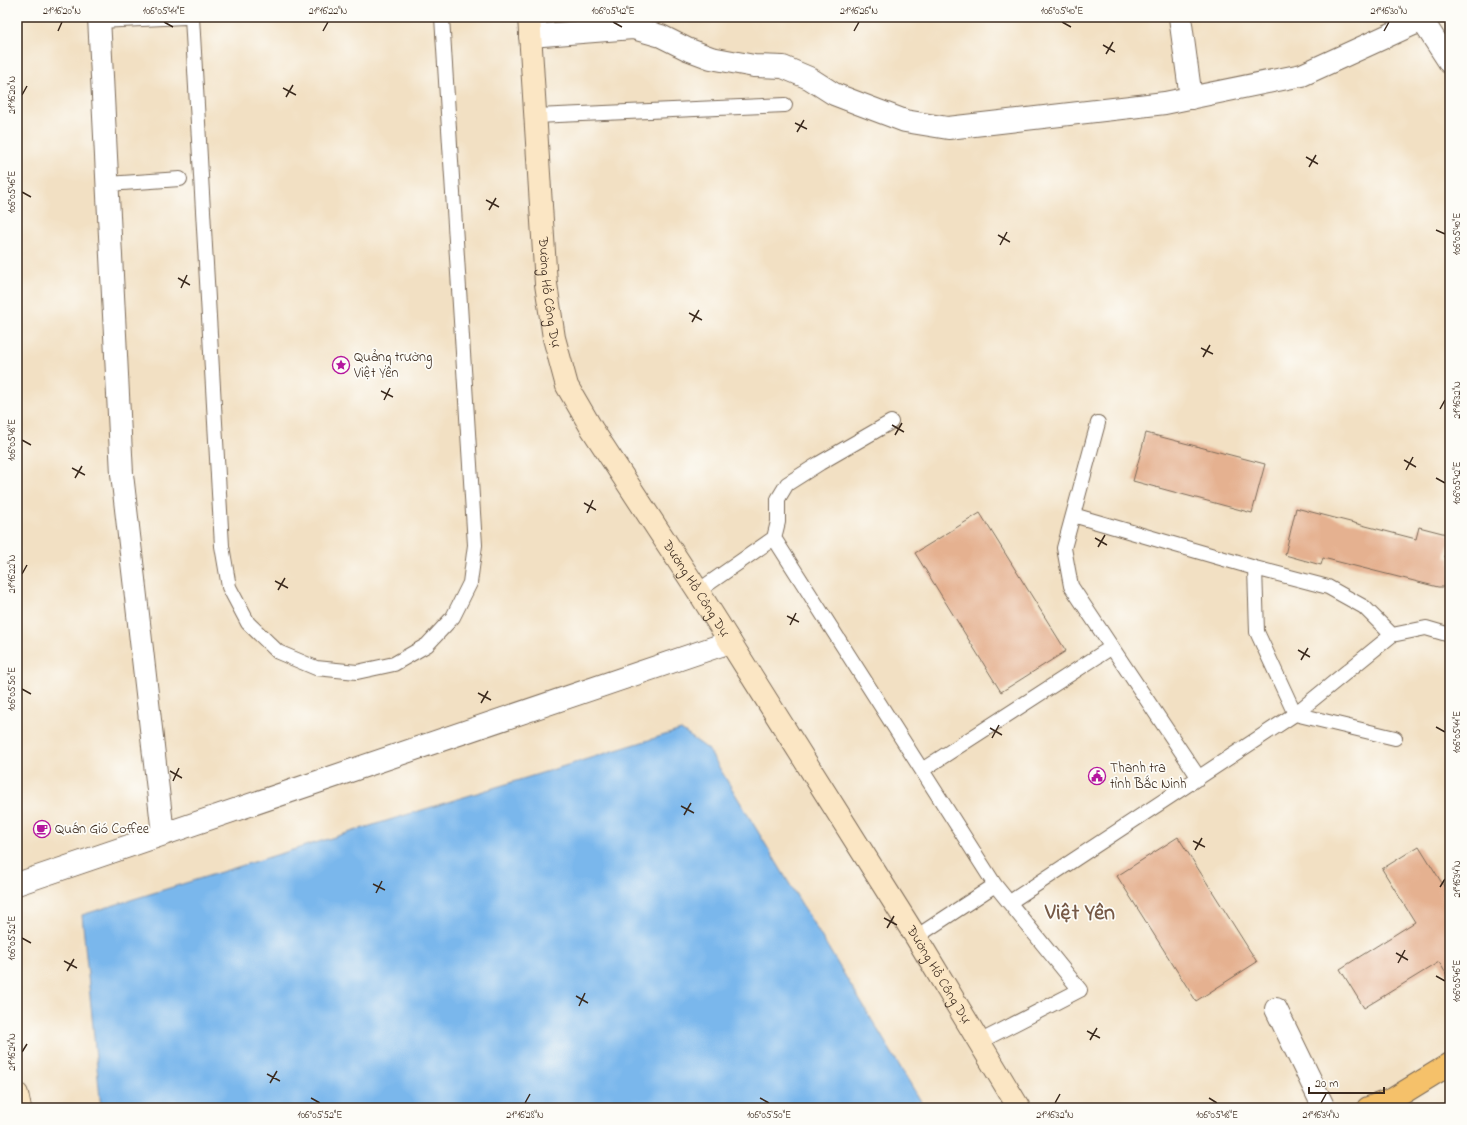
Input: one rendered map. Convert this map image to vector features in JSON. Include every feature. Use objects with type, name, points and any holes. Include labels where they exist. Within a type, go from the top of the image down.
[{"type":"highway","points":[[1368,1108],[1399,1103],[1450,1064]]},
{"type":"street","points":[[1180,17],[1191,98]]},
{"type":"street","points":[[99,19],[122,474],[163,834]]},
{"type":"street","points":[[530,27],[634,28],[661,36],[687,49],[711,58],[754,66],[783,67],[809,78],[834,94],[860,104],[905,120],[948,128],[1158,104],[1302,75],[1426,19],[1450,63]]},
{"type":"street","name":"Đường Hồ Công Dự","points":[[530,27],[546,284],[554,338],[567,386],[592,428],[698,591],[916,937],[1019,1108]]},
{"type":"street","points":[[17,884],[730,642]]},
{"type":"street","points":[[1276,1009],[1324,1108]]},
{"type":"street","points":[[17,1094],[20,1108]]},
{"type":"lane","points":[[99,19],[184,17]]},
{"type":"lane","points":[[192,17],[222,546],[229,587],[248,623],[278,652],[316,668],[357,672],[394,664],[427,645],[453,617],[470,583],[475,545],[442,17]]},
{"type":"lane","points":[[536,116],[785,105]]},
{"type":"lane","points":[[108,184],[180,179]]},
{"type":"lane","points":[[698,591],[774,538],[778,522],[778,499],[787,484],[891,422]]},
{"type":"lane","points":[[1098,423],[1064,548],[1071,586],[1199,778]]},
{"type":"lane","points":[[1073,515],[1328,588],[1364,607],[1392,635]]},
{"type":"lane","points":[[774,538],[995,885],[1080,990],[979,1042]]},
{"type":"lane","points":[[1254,568],[1257,632],[1295,714]]},
{"type":"lane","points":[[1010,902],[1295,714],[1392,635],[1426,628],[1450,635]]},
{"type":"lane","points":[[922,770],[1112,647]]},
{"type":"lane","points":[[1295,714],[1395,738]]},
{"type":"lane","points":[[916,937],[995,885]]},
{"type":"water","points":[[681,730],[708,749],[925,1108],[101,1108],[82,915]]},
{"type":"building","points":[[1146,433],[1265,464],[1252,513],[1133,481]]},
{"type":"building","points":[[1296,508],[1416,539],[1419,527],[1450,535],[1445,557],[1450,559],[1450,585],[1438,587],[1323,558],[1321,565],[1285,555]]},
{"type":"building","points":[[980,513],[1066,651],[1001,692],[915,553]]},
{"type":"building","points":[[1178,837],[1257,962],[1196,1001],[1117,876]]},
{"type":"building","points":[[1419,846],[1450,896],[1450,980],[1439,962],[1364,1008],[1340,969],[1415,922],[1382,869]]},
{"type":"place","name":"Quảng trường Việt Yên","points":[[341,365]]},
{"type":"place","name":"Thanh tra tỉnh Bắc Ninh","points":[[1097,776]]},
{"type":"place","name":"Quán Gió Coffee","points":[[42,829]]},
{"type":"district","name":"Việt Yên","points":[[1080,914]]}]
